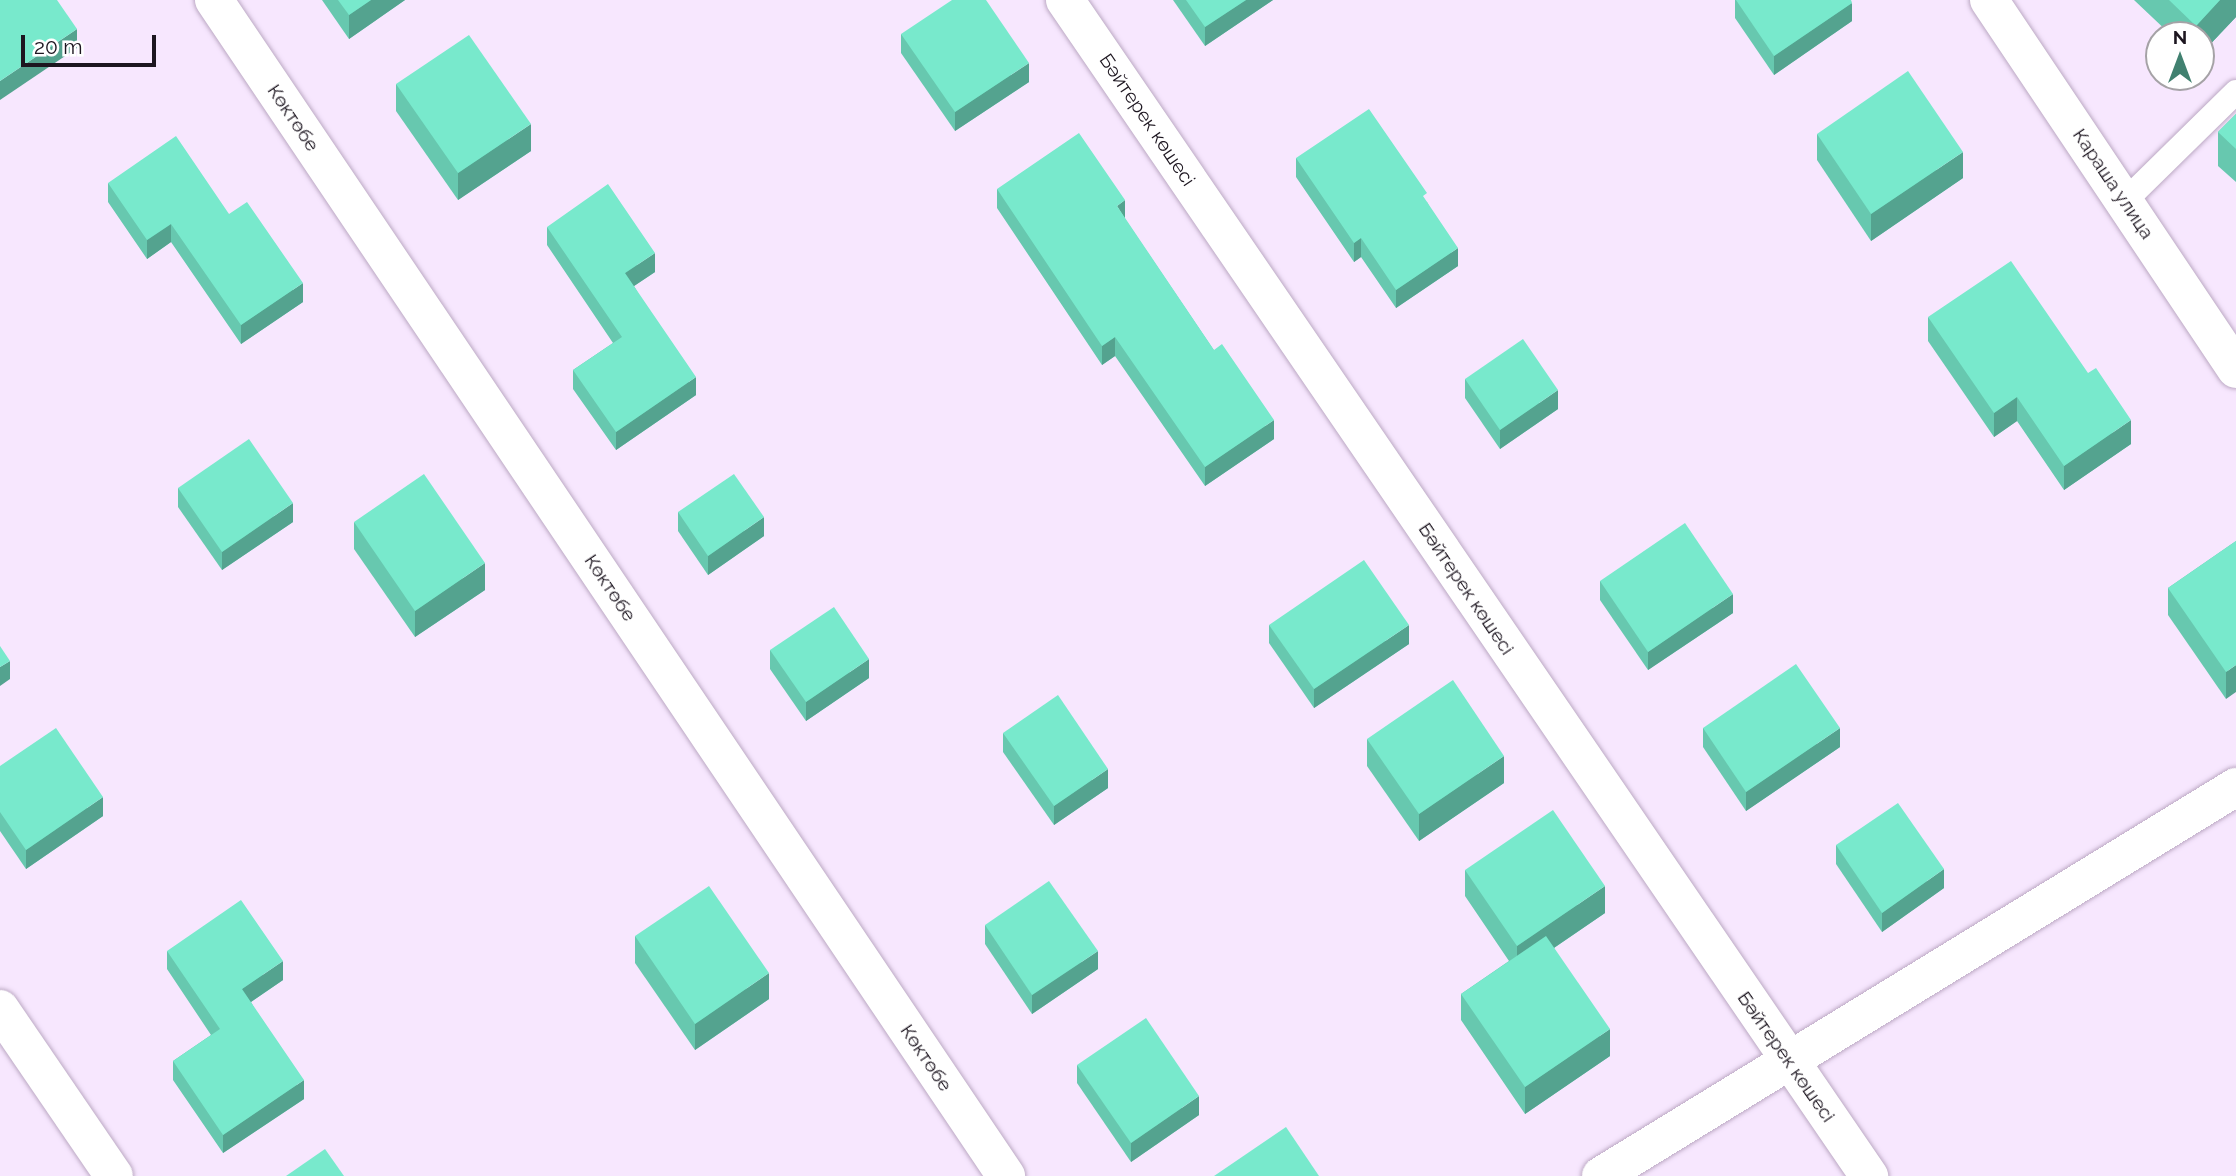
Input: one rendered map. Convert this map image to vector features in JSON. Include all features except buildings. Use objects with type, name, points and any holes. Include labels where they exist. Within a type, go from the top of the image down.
[{"type":"street","name":"Көктөбе","points":[[214,0],[1006,1176]]},
{"type":"street","name":"Бәйтерек көшесі","points":[[1065,0],[1869,1176]]},
{"type":"street","name":"Караша улица","points":[[1989,0],[2236,367]]},
{"type":"street","points":[[1601,1176],[2236,787]]},
{"type":"street","points":[[0,1009],[114,1176]]},
{"type":"lane","points":[[2124,202],[2236,92]]}]
